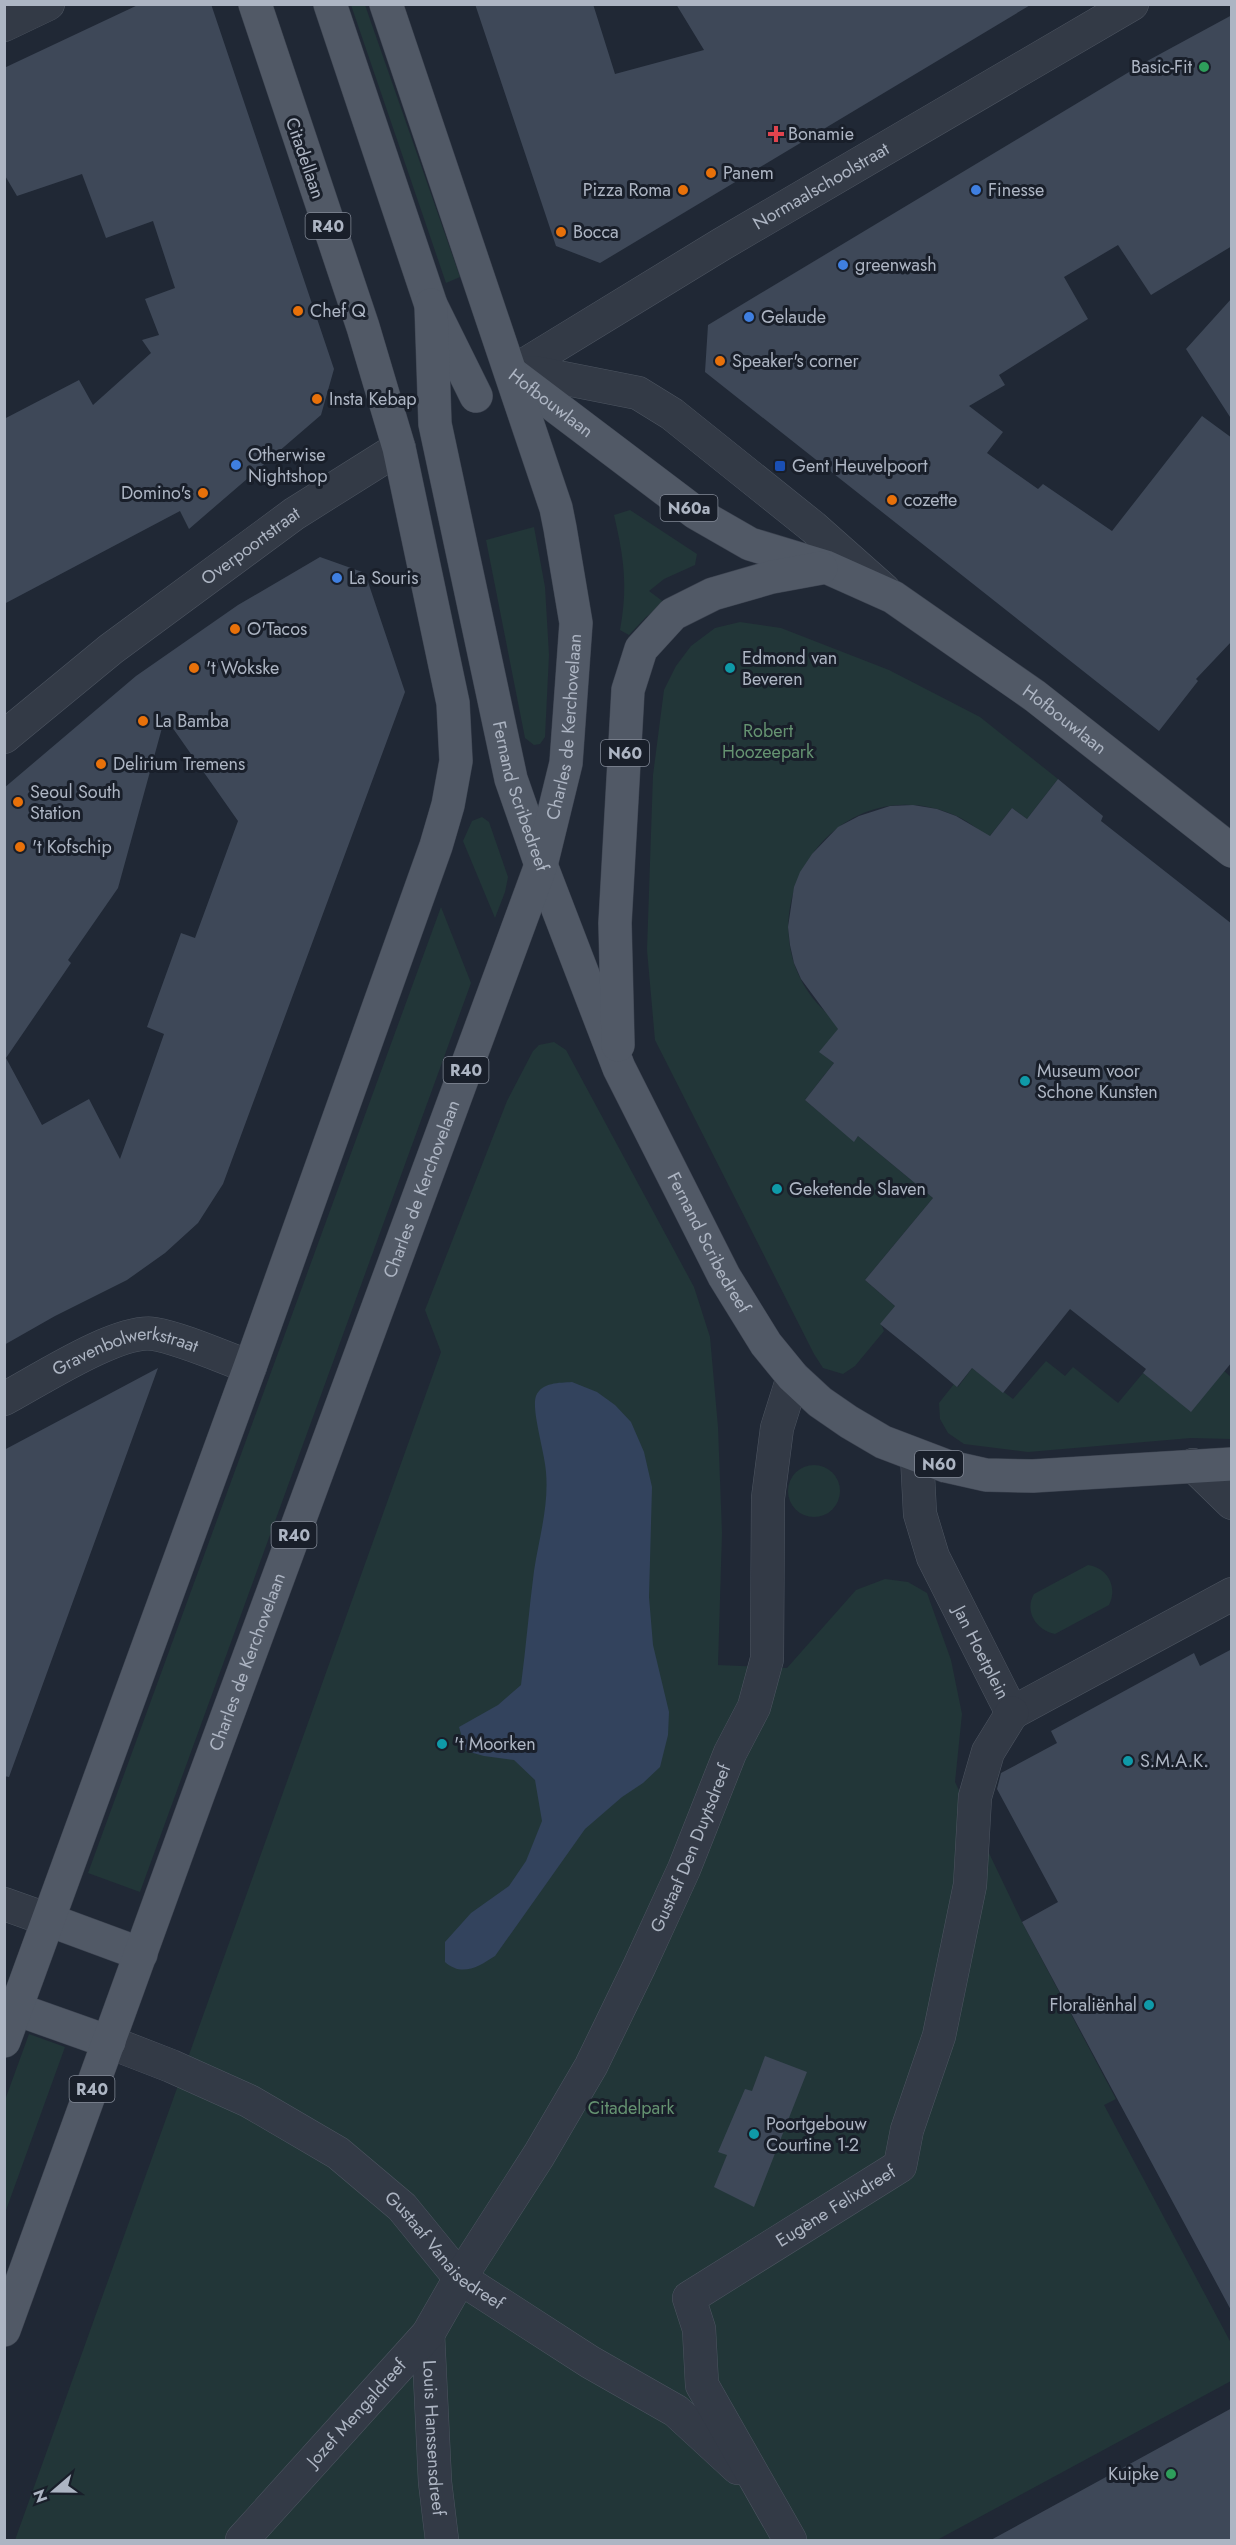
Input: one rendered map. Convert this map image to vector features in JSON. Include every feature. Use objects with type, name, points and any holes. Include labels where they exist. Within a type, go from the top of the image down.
[{"type":"main road","name":"Citadellaan","points":[[255,4],[363,327],[399,448]]},
{"type":"main road","points":[[330,4],[431,305],[476,396]]},
{"type":"main road","name":"R40","points":[[386,4],[511,373]]},
{"type":"main road","points":[[431,305],[435,424]]},
{"type":"main road","name":"Overpoortstraat","points":[[399,448],[511,373]]},
{"type":"main road","name":"Hofbouwlaan","points":[[511,373],[696,513],[750,544],[826,567],[893,597],[1035,696],[1232,851]]},
{"type":"main road","name":"Charles de Kerchovelaan","points":[[4,2330],[541,865],[566,763],[576,623],[556,508],[511,373]]},
{"type":"main road","name":"Fernand Scribedreef","points":[[435,424],[511,779],[541,865],[619,1068],[724,1276],[766,1344],[793,1377],[820,1402],[849,1422],[883,1442],[946,1466],[986,1475],[1033,1476],[1193,1464],[1232,1464]]},
{"type":"main road","name":"R40","points":[[4,2040],[10,2007],[49,1920],[250,1367],[436,846],[448,805],[456,761],[453,703],[399,448]]},
{"type":"main road","name":"N60","points":[[619,1068],[616,912],[628,690],[640,649],[673,614],[713,594],[772,577],[826,567]]},
{"type":"main road","points":[[49,1920],[141,1954]]},
{"type":"main road","points":[[10,2007],[109,2042]]},
{"type":"street","points":[[4,25],[48,4]]},
{"type":"street","name":"Normaalschoolstraat","points":[[511,373],[722,244],[1132,4]]},
{"type":"street","name":"Hofbouwlaan","points":[[511,373],[537,373],[638,393],[672,414],[813,527],[893,597]]},
{"type":"street","name":"Overpoortstraat","points":[[4,737],[111,649],[315,499],[399,448]]},
{"type":"street","name":"Gravenbolwerkstraat","points":[[4,1399],[110,1342],[132,1334],[154,1334],[250,1367]]},
{"type":"street","name":"Gustaaf Den Duytsdreef","points":[[460,2278],[539,2155],[591,2066],[684,1869],[727,1760],[754,1707],[767,1659],[768,1498],[777,1428],[793,1377]]},
{"type":"street","name":"Jan Hoetplein","points":[[917,1456],[920,1514],[933,1557],[1012,1713],[1232,1594]]},
{"type":"street","points":[[1193,1464],[1232,1503]]},
{"type":"street","name":"Eugène Felixdreef","points":[[790,2541],[702,2385],[699,2329],[689,2298],[900,2166],[907,2130],[939,2036],[970,1885],[975,1797],[988,1752],[1012,1713]]},
{"type":"street","points":[[4,1904],[49,1920]]},
{"type":"street","name":"Gustaaf Vanaisedreef","points":[[109,2042],[171,2066],[249,2101],[338,2153],[402,2207],[460,2278],[590,2362],[676,2411],[762,2489]]},
{"type":"street","name":"Jozef Mengaldreef","points":[[243,2541],[428,2334],[460,2278]]},
{"type":"street","name":"Louis Hanssensdreef","points":[[428,2334],[435,2482],[442,2541]]},
{"type":"green space","points":[[351,5],[365,5],[460,277],[446,283]]},
{"type":"green space","points":[[630,510],[697,554],[695,565],[664,579],[649,591],[665,603],[646,617],[629,635],[620,630],[624,600],[624,572],[614,515]]},
{"type":"green space","points":[[534,527],[545,587],[549,655],[545,737],[540,744],[534,745],[525,738],[486,540]]},
{"type":"green space","name":"Robert Hoozeepark","points":[[740,622],[781,628],[889,670],[980,717],[1058,779],[1027,819],[1012,808],[989,837],[954,815],[906,805],[864,813],[829,836],[804,869],[790,908],[791,950],[807,990],[842,1025],[820,1052],[834,1063],[805,1100],[854,1141],[858,1136],[933,1198],[865,1280],[895,1306],[881,1324],[884,1331],[855,1366],[843,1374],[823,1368],[814,1354],[655,1040],[647,950],[653,775],[664,690],[676,666],[691,646],[715,628]]},
{"type":"green space","points":[[482,817],[489,822],[508,877],[495,918],[463,841],[472,821]]},
{"type":"green space","points":[[441,907],[471,983],[140,1892],[88,1873]]},
{"type":"green space","name":"Citadelpark","points":[[554,1042],[566,1050],[694,1287],[710,1337],[718,1427],[722,1533],[718,1665],[787,1668],[856,1590],[885,1579],[908,1582],[927,1593],[951,1660],[962,1714],[955,1782],[1022,1922],[1116,2099],[1104,2105],[1231,2343],[1231,2381],[937,2540],[15,2540],[441,1352],[425,1310],[507,1101],[533,1051],[539,1045]]},
{"type":"green space","points":[[1046,1361],[1065,1376],[1073,1367],[1118,1403],[1143,1373],[1191,1411],[1224,1371],[1231,1377],[1231,1439],[1191,1438],[1028,1452],[964,1444],[948,1433],[940,1419],[939,1403],[954,1384],[958,1387],[972,1368],[1013,1399]]},
{"type":"green space","points":[[809,1465],[819,1465],[828,1469],[836,1477],[840,1491],[836,1505],[828,1513],[819,1517],[809,1517],[800,1513],[792,1505],[788,1496],[788,1486],[792,1477],[800,1469]]},
{"type":"green space","points":[[1088,1565],[1101,1570],[1109,1579],[1112,1585],[1112,1598],[1109,1605],[1055,1634],[1048,1632],[1037,1624],[1031,1613],[1031,1600],[1034,1594]]},
{"type":"green space","points":[[29,2034],[65,2047],[5,2213],[5,2100]]},
{"type":"water","points":[[572,1382],[597,1392],[615,1405],[631,1422],[644,1452],[652,1487],[649,1597],[653,1645],[669,1712],[668,1735],[660,1767],[585,1829],[495,1956],[476,1967],[458,1969],[445,1962],[445,1942],[471,1913],[509,1886],[526,1861],[542,1821],[535,1780],[514,1760],[466,1751],[459,1727],[498,1705],[521,1685],[534,1571],[547,1485],[535,1411],[536,1396],[542,1388],[547,1386]]},
{"type":"building","points":[[140,4],[211,4],[334,369],[321,415],[189,529],[180,511],[4,604],[4,419],[79,380],[93,405],[151,353],[142,340],[159,335],[145,299],[175,288],[153,221],[106,238],[82,174],[17,196],[4,174],[4,68]]},
{"type":"building","points":[[475,4],[593,4],[615,74],[704,50],[676,4],[1032,4],[600,263],[556,246]]},
{"type":"building","points":[[1232,15],[1232,246],[1151,295],[1118,245],[1064,277],[1088,319],[999,375],[1005,385],[969,406],[1003,432],[987,453],[1038,489],[1043,484],[1112,531],[1202,416],[1232,438],[1232,641],[1196,679],[1198,681],[1159,731],[705,372],[708,325],[1149,60]]},
{"type":"building","points":[[1232,298],[1232,420],[1186,349]]},
{"type":"building","points":[[320,557],[365,573],[405,692],[223,1184],[198,1223],[165,1253],[127,1280],[55,1316],[4,1345],[4,788],[136,676],[238,605]],"holes":[[[165,717],[238,821],[195,938],[181,933],[147,1027],[164,1034],[120,1159],[89,1099],[42,1125],[6,1058],[71,963],[68,960],[118,888]]]},
{"type":"building","name":"Museum voor Schone Kunsten","points":[[1058,779],[1103,816],[1101,821],[1232,924],[1232,1362],[1191,1412],[1143,1373],[1146,1369],[1070,1309],[1003,1393],[972,1368],[957,1387],[880,1324],[895,1306],[865,1280],[933,1198],[858,1136],[854,1142],[805,1100],[834,1063],[819,1052],[838,1029],[801,979],[790,945],[788,927],[794,887],[800,872],[812,854],[838,827],[859,816],[890,806],[913,805],[937,809],[956,816],[990,836],[1012,808],[1027,819]]},
{"type":"building","points":[[158,1368],[9,1777],[4,1776],[4,1450]]},
{"type":"building","points":[[1232,1649],[1232,2312],[1022,1922],[1058,1902],[997,1789],[1001,1773],[1057,1743],[1051,1731],[1194,1653],[1200,1666]]},
{"type":"building","name":"Poortgebouw Courtine 1-2","points":[[765,2056],[807,2072],[754,2207],[714,2187],[727,2155],[718,2152],[745,2089],[752,2091]]},
{"type":"building","name":"Kuipke","points":[[1232,2408],[1232,2541],[989,2541]]},
{"type":"place","name":"Basic-Fit","points":[[1204,67]]},
{"type":"place","name":"Bonamie","points":[[776,134]]},
{"type":"place","name":"Panem","points":[[711,173]]},
{"type":"place","name":"Pizza Roma","points":[[683,190]]},
{"type":"place","name":"Finesse","points":[[976,190]]},
{"type":"place","name":"Bocca","points":[[561,232]]},
{"type":"place","name":"greenwash","points":[[843,265]]},
{"type":"place","name":"Chef Q","points":[[298,311]]},
{"type":"place","name":"Gelaude","points":[[749,317]]},
{"type":"place","name":"Speaker's corner","points":[[720,361]]},
{"type":"place","name":"Insta Kebap","points":[[317,399]]},
{"type":"place","name":"Otherwise Nightshop","points":[[236,465]]},
{"type":"place","name":"Gent Heuvelpoort","points":[[780,466]]},
{"type":"place","name":"Domino's","points":[[203,493]]},
{"type":"place","name":"cozette","points":[[892,500]]},
{"type":"place","name":"La Souris","points":[[337,578]]},
{"type":"place","name":"O'Tacos","points":[[235,629]]},
{"type":"place","name":"'t Wokske","points":[[194,668]]},
{"type":"place","name":"Edmond van Beveren","points":[[730,668]]},
{"type":"place","name":"La Bamba","points":[[143,721]]},
{"type":"place","name":"Delirium Tremens","points":[[101,764]]},
{"type":"place","name":"Seoul South Station","points":[[18,802]]},
{"type":"place","name":"'t Kofschip","points":[[20,847]]},
{"type":"place","name":"Museum voor Schone Kunsten","points":[[1025,1081]]},
{"type":"place","name":"Geketende Slaven","points":[[777,1189]]},
{"type":"place","name":"'t Moorken","points":[[442,1744]]},
{"type":"place","name":"S.M.A.K.","points":[[1128,1761]]},
{"type":"place","name":"Floraliënhal","points":[[1149,2005]]},
{"type":"place","name":"Poortgebouw Courtine 1-2","points":[[754,2134]]},
{"type":"place","name":"Kuipke","points":[[1171,2474]]}]
